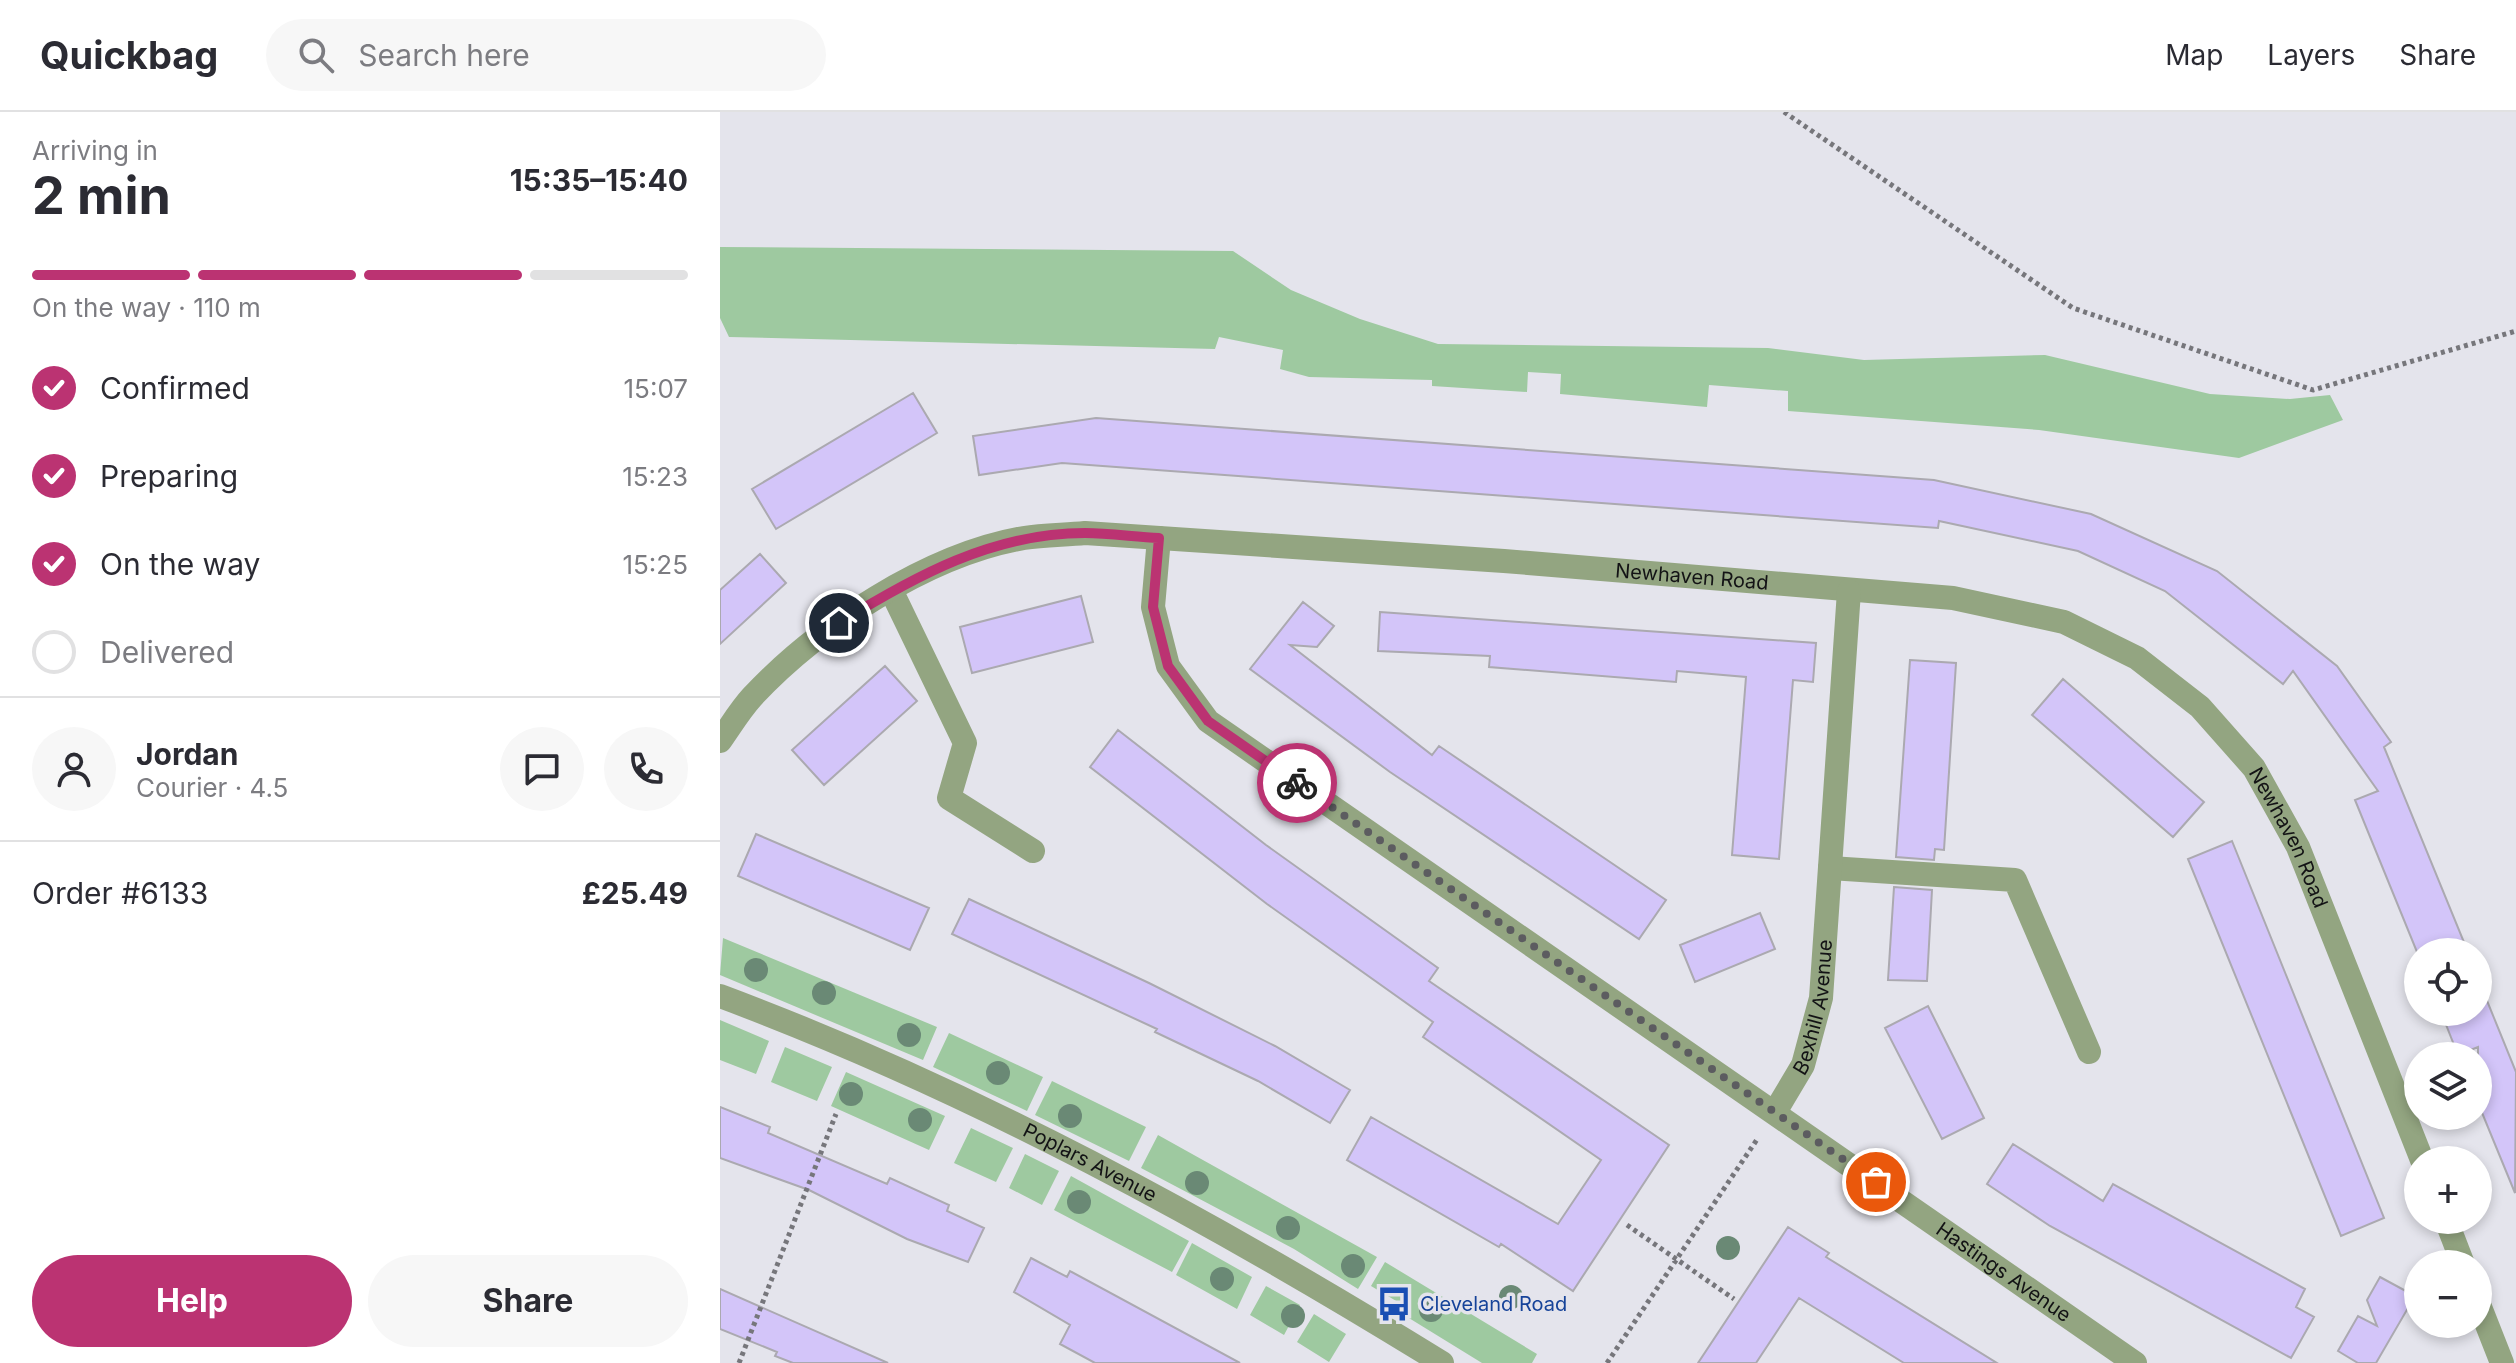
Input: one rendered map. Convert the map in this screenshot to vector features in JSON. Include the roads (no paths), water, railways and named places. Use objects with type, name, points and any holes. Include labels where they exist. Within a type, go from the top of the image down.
[{"type":"street","name":"Newhaven Road","points":[[720,741],[751,698],[813,640],[891,590],[956,558],[1023,538],[1085,533],[1504,561],[1953,598],[2064,622],[2137,658],[2200,707],[2254,768],[2298,847],[2416,1146]]},
{"type":"street","name":"Hastings Avenue","points":[[1159,538],[1153,607],[1168,666],[1208,721],[2135,1363]]},
{"type":"street","points":[[891,590],[965,743],[949,798],[1033,851]]},
{"type":"street","name":"Bexhill Avenue","points":[[1775,1112],[1803,1065],[1821,998],[1849,591]]},
{"type":"street","points":[[1830,868],[2015,880],[2089,1052]]},
{"type":"street","name":"Poplars Avenue","points":[[720,996],[920,1081],[1018,1127],[1338,1299],[1442,1363]]},
{"type":"street","points":[[2492,1338],[2502,1363]]},
{"type":"place","name":"Cleveland Road","points":[[1394,1304]]}]
